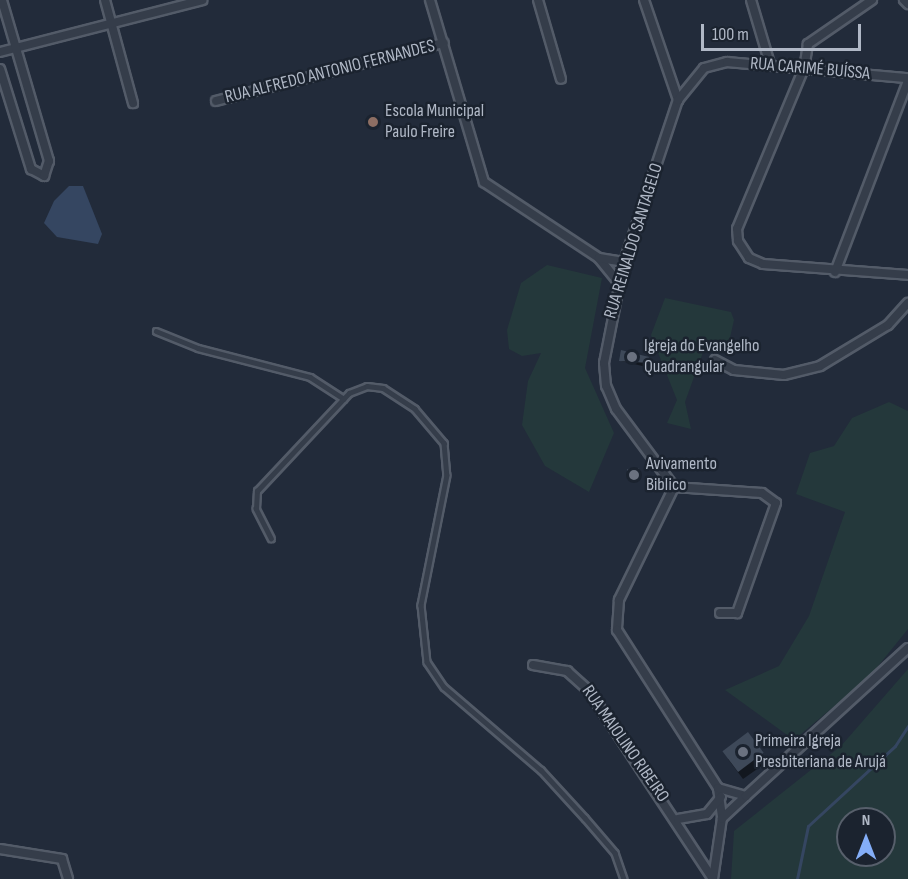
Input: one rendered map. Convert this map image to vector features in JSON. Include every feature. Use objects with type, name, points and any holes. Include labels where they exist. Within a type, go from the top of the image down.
[{"type":"street","points":[[0,69],[31,169],[44,176],[49,161],[15,45],[4,23],[2,0]]},
{"type":"street","points":[[105,0],[133,103]]},
{"type":"street","points":[[0,52],[15,45],[113,27],[202,0]]},
{"type":"street","points":[[430,0],[484,182],[599,258],[619,283]]},
{"type":"street","points":[[538,0],[561,79]]},
{"type":"street","points":[[644,0],[678,100]]},
{"type":"street","points":[[751,0],[770,64]]},
{"type":"street","points":[[872,0],[808,44],[804,68],[742,215],[738,241],[748,258],[763,264],[835,272],[908,274]]},
{"type":"street","points":[[904,0],[908,4]]},
{"type":"street","name":"RUA ALFREDO ANTONIO FERNANDES","points":[[216,100],[444,43]]},
{"type":"street","name":"RUA REINALDO SANTAGELO","points":[[674,487],[606,386],[608,331],[624,262],[678,100],[712,63]]},
{"type":"street","name":"RUA CARIMÉ BUÍSSA","points":[[712,63],[770,64],[908,80]]},
{"type":"street","points":[[835,272],[908,80]]},
{"type":"street","points":[[599,258],[624,262]]},
{"type":"street","points":[[715,360],[735,370],[784,375],[820,366],[888,325],[908,303]]},
{"type":"street","points":[[713,879],[722,818],[718,788],[617,630],[625,584],[674,487],[762,494],[776,503],[737,613],[720,612]]},
{"type":"street","points":[[722,818],[908,648]]},
{"type":"street","name":"RUA MAIOLINO RIBEIRO","points":[[533,665],[578,678],[678,819],[713,879]]},
{"type":"street","points":[[718,788],[746,796]]},
{"type":"street","name":"RUA MAIOLINO RIBEIRO","points":[[678,819],[707,814],[721,797]]},
{"type":"street","points":[[0,849],[56,856],[69,869],[68,879]]},
{"type":"lane","points":[[156,331],[198,348],[310,377],[344,399]]},
{"type":"lane","points":[[271,538],[256,509],[258,491],[344,399],[360,387],[383,388],[415,409],[444,443],[447,475],[421,604],[427,662],[444,687],[541,770],[585,818],[615,853],[624,879]]},
{"type":"green space","points":[[547,265],[602,278],[585,368],[614,433],[589,492],[545,466],[522,425],[528,381],[541,353],[522,356],[509,349],[507,330],[521,283]]},
{"type":"green space","points":[[665,298],[731,312],[734,320],[729,342],[720,348],[706,344],[685,402],[691,429],[667,423],[677,400],[651,335]]},
{"type":"green space","points":[[889,402],[908,411],[908,629],[870,676],[794,740],[725,690],[779,666],[809,616],[845,512],[796,494],[810,453],[834,446],[852,418]]},
{"type":"green space","points":[[908,669],[908,879],[731,879],[734,831],[841,746]]},
{"type":"water","points":[[69,186],[83,186],[102,234],[98,244],[57,237],[44,223],[54,201]]},
{"type":"building","name":"Igreja do Evangelho Quadrangular","points":[[621,350],[649,357],[649,363],[619,361]]},
{"type":"building","name":"Avivamento Biblico","points":[[639,468],[641,477],[628,480],[627,469]]},
{"type":"building","name":"Primeira Igreja Presbiteriana de Arujá","points":[[748,732],[764,753],[738,772],[722,751]]},
{"type":"waterway","points":[[797,879],[808,826],[895,746],[908,726]]},
{"type":"place","name":"Escola Municipal Paulo Freire","points":[[373,122]]},
{"type":"place","name":"Igreja do Evangelho Quadrangular","points":[[632,357]]},
{"type":"place","name":"Avivamento Biblico","points":[[634,475]]},
{"type":"place","name":"Primeira Igreja Presbiteriana de Arujá","points":[[743,752]]}]
